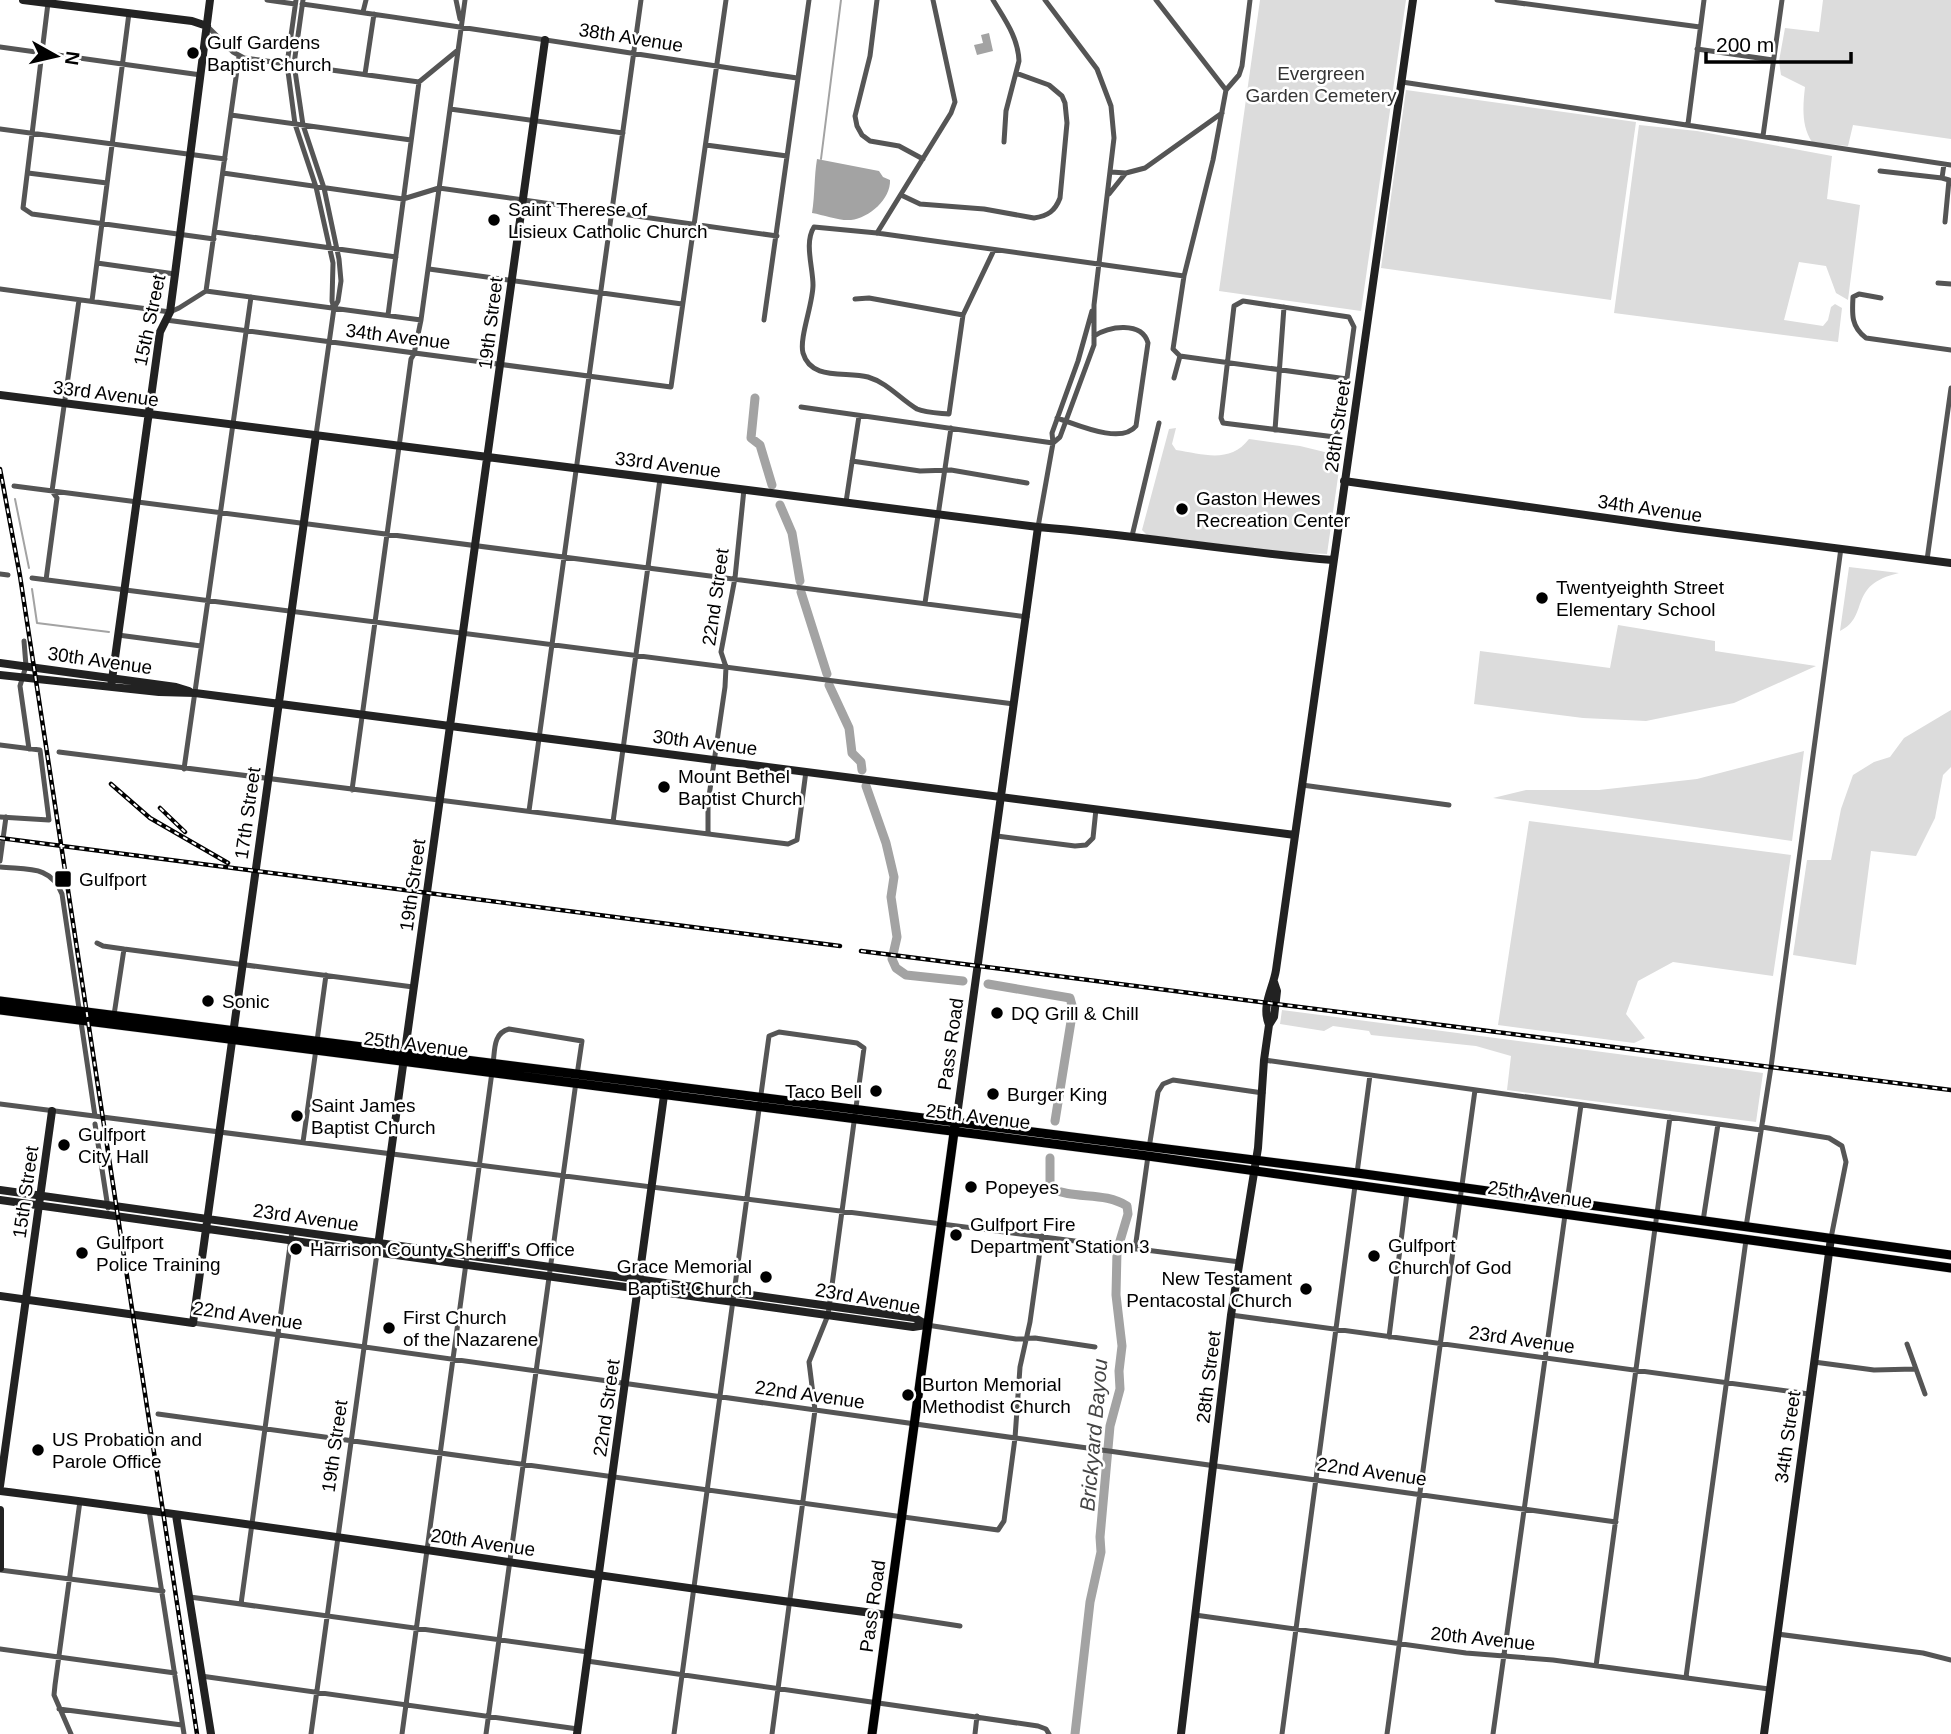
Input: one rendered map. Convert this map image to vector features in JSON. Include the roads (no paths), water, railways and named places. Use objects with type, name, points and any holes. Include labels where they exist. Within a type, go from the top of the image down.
[{"type":"main road","name":"25th Avenue","points":[[0,1001],[81,1015],[233,1035],[1256,1166],[1357,1173],[1951,1255]]},
{"type":"main road","name":"25th Avenue","points":[[0,1010],[114,1016],[233,1035]]},
{"type":"main road","name":"Pass Road","points":[[872,1734],[955,1127]]},
{"type":"main road","name":"25th Avenue","points":[[1256,1166],[1355,1186],[1951,1268]]},
{"type":"street","points":[[23,0],[192,21],[207,26],[239,56],[419,82]]},
{"type":"street","name":"15th Street","points":[[111,687],[159,332],[170,312],[210,0]]},
{"type":"street","name":"38th Avenue","points":[[267,0],[299,2],[797,78]]},
{"type":"street","points":[[363,12],[366,0]]},
{"type":"street","points":[[456,0],[461,26]]},
{"type":"street","points":[[352,790],[398,446],[411,359],[421,320],[429,269],[465,0]]},
{"type":"street","points":[[529,811],[641,0]]},
{"type":"street","points":[[429,269],[682,304],[726,0]]},
{"type":"street","points":[[764,320],[809,0]]},
{"type":"street","points":[[877,0],[872,47],[855,116],[857,126],[862,135],[870,141],[899,146],[923,159]]},
{"type":"street","points":[[877,233],[951,113],[955,102],[933,0]]},
{"type":"street","points":[[993,0],[1014,36],[1018,52],[1016,73],[1006,111],[1004,142]]},
{"type":"street","points":[[801,407],[1053,443],[1060,437],[1090,360],[1094,336],[1094,305],[1111,172],[1114,121],[1107,91],[1097,69],[1045,0]]},
{"type":"street","points":[[1156,0],[1226,90]]},
{"type":"street","points":[[1250,0],[1242,66],[1239,75],[1226,90],[1223,113],[1184,276],[1173,349],[1180,356],[1347,380]]},
{"type":"street","name":"28th Street","points":[[1181,1734],[1231,1315],[1256,1166],[1264,1060],[1277,991],[1274,982],[1413,0]]},
{"type":"street","points":[[1497,0],[1700,27]]},
{"type":"street","points":[[1688,124],[1704,0]]},
{"type":"street","points":[[1763,136],[1782,0]]},
{"type":"street","points":[[299,2],[290,64],[295,124],[316,187],[334,273],[334,308]]},
{"type":"street","points":[[48,3],[23,208],[32,214],[181,234],[214,235],[396,257]]},
{"type":"street","points":[[92,301],[129,13]]},
{"type":"street","points":[[365,75],[374,14]]},
{"type":"street","name":"19th Street","points":[[311,1734],[545,40]]},
{"type":"street","points":[[0,47],[201,75]]},
{"type":"street","points":[[1697,49],[1773,60]]},
{"type":"street","points":[[388,315],[419,82],[458,50]]},
{"type":"street","points":[[206,291],[239,56]]},
{"type":"street","points":[[290,64],[303,125],[324,188],[341,275],[338,301],[334,308]]},
{"type":"street","points":[[901,195],[920,204],[984,209],[1034,218],[1048,215],[1054,210],[1060,198],[1067,111],[1062,96],[1049,85],[1016,73]]},
{"type":"street","points":[[1402,82],[1948,164],[1942,178]]},
{"type":"street","points":[[450,109],[622,133]]},
{"type":"street","points":[[1107,196],[1126,173],[1153,163],[1223,113]]},
{"type":"street","points":[[231,115],[411,140]]},
{"type":"street","points":[[0,129],[225,159]]},
{"type":"street","points":[[706,145],[787,156]]},
{"type":"street","points":[[1880,171],[1949,180],[1945,222]]},
{"type":"street","points":[[1111,172],[1126,173]]},
{"type":"street","points":[[28,173],[107,183]]},
{"type":"street","points":[[223,173],[403,199],[439,188],[777,236]]},
{"type":"street","points":[[994,250],[963,315],[949,414],[921,410],[877,380],[822,372],[813,368],[806,360],[802,342],[812,296],[810,250],[814,227],[877,233],[1184,276]]},
{"type":"street","points":[[97,263],[175,274]]},
{"type":"street","points":[[1938,282],[1951,284]]},
{"type":"street","points":[[0,289],[170,312],[206,291],[421,320]]},
{"type":"street","points":[[1881,298],[1859,295],[1853,297],[1851,318],[1860,334],[1866,338],[1951,349]]},
{"type":"street","points":[[184,768],[251,296]]},
{"type":"street","points":[[855,299],[869,298],[963,315]]},
{"type":"street","points":[[46,580],[57,498],[52,491],[79,300]]},
{"type":"street","points":[[1243,301],[1349,317],[1354,327],[1340,429],[1335,437],[1223,423],[1221,418],[1226,363],[1234,306],[1243,301]]},
{"type":"street","name":"34th Avenue","points":[[164,320],[671,387],[682,304]]},
{"type":"street","name":"Pass Road","points":[[955,1127],[1003,797],[1038,527],[1053,443],[1052,433],[1094,305]]},
{"type":"street","points":[[1275,430],[1283,307]]},
{"type":"street","name":"17th Street","points":[[193,1323],[334,308]]},
{"type":"street","points":[[1057,418],[1087,429],[1128,433],[1136,426],[1147,337],[1139,331],[1115,326],[1094,336]]},
{"type":"street","points":[[1174,378],[1180,356]]},
{"type":"street","points":[[1072,377],[1082,380]]},
{"type":"street","points":[[1927,560],[1951,388]]},
{"type":"street","name":"33rd Avenue","points":[[0,395],[1038,527],[1333,560]]},
{"type":"street","points":[[846,502],[859,416]]},
{"type":"street","points":[[1132,536],[1159,423]]},
{"type":"street","points":[[925,603],[951,428]]},
{"type":"street","points":[[852,461],[920,471],[946,470],[1027,483]]},
{"type":"street","points":[[613,822],[660,479]]},
{"type":"street","name":"34th Avenue","points":[[1345,481],[1665,527],[1951,563]]},
{"type":"street","points":[[14,486],[1027,617]]},
{"type":"street","name":"22nd Street","points":[[708,834],[708,803],[726,667],[721,652],[734,578],[744,489]]},
{"type":"street","points":[[1746,1227],[1762,1129],[1841,548]]},
{"type":"street","points":[[0,574],[8,575]]},
{"type":"street","points":[[32,578],[1015,704]]},
{"type":"street","points":[[642,610],[651,612]]},
{"type":"street","points":[[118,635],[201,646]]},
{"type":"street","points":[[24,640],[26,666],[20,686],[29,749]]},
{"type":"street","name":"30th Avenue","points":[[0,663],[176,687],[195,694]]},
{"type":"street","name":"30th Avenue","points":[[0,675],[195,694],[1295,835]]},
{"type":"street","points":[[0,745],[40,750],[49,820],[3,817],[0,860]]},
{"type":"street","points":[[59,752],[788,844],[797,840],[806,771]]},
{"type":"street","points":[[1301,785],[1449,805]]},
{"type":"street","points":[[997,836],[1075,846],[1086,845],[1093,838],[1096,809]]},
{"type":"street","points":[[0,867],[44,872],[58,884],[62,894],[95,1115]]},
{"type":"street","points":[[97,943],[124,949],[413,987]]},
{"type":"street","points":[[114,1016],[124,949]]},
{"type":"street","points":[[303,1142],[326,975]]},
{"type":"street","points":[[402,1734],[492,1068],[497,1036],[509,1030],[582,1041],[486,1734]]},
{"type":"street","points":[[674,1734],[769,1036],[779,1032],[862,1045],[864,1048],[829,1311],[809,1362],[815,1410],[772,1734]]},
{"type":"street","points":[[1264,1060],[1762,1129]]},
{"type":"street","points":[[1357,1173],[1370,1075]]},
{"type":"street","points":[[1132,1249],[1157,1092],[1163,1084],[1173,1080],[1263,1093]]},
{"type":"street","name":"22nd Street","points":[[577,1732],[665,1090]]},
{"type":"street","points":[[1387,1734],[1475,1090]]},
{"type":"street","points":[[0,1104],[1240,1262]]},
{"type":"street","points":[[1567,1202],[1581,1105]]},
{"type":"street","name":"15th Street","points":[[0,1489],[52,1111]]},
{"type":"street","points":[[1596,1666],[1670,1117]]},
{"type":"street","points":[[95,1124],[108,1210]]},
{"type":"street","points":[[1703,1221],[1718,1124]]},
{"type":"street","name":"34th Street","points":[[1762,1129],[1829,1138],[1842,1146],[1846,1162],[1831,1238],[1813,1362],[1763,1734]]},
{"type":"street","points":[[1283,1734],[1355,1186]]},
{"type":"street","name":"23rd Avenue","points":[[0,1190],[40,1200],[291,1236],[377,1252],[467,1260],[829,1311],[915,1318],[928,1325]]},
{"type":"street","points":[[1389,1337],[1407,1193]]},
{"type":"street","name":"23rd Avenue","points":[[0,1200],[40,1200]]},
{"type":"street","points":[[1493,1734],[1565,1215]]},
{"type":"street","points":[[241,1604],[291,1236]]},
{"type":"street","name":"23rd Avenue","points":[[291,1236],[379,1242],[467,1260]]},
{"type":"street","points":[[158,1415],[996,1531],[1002,1528],[1004,1521],[1015,1438],[1019,1379],[1042,1236]]},
{"type":"street","points":[[1686,1677],[1746,1240]]},
{"type":"street","name":"22nd Avenue","points":[[0,1296],[1616,1522]]},
{"type":"street","name":"23rd Avenue","points":[[1231,1315],[1809,1394]]},
{"type":"street","points":[[928,1325],[1095,1347]]},
{"type":"street","points":[[1907,1344],[1925,1394]]},
{"type":"street","points":[[1813,1362],[1874,1370],[1915,1369]]},
{"type":"street","name":"20th Avenue","points":[[0,1489],[960,1626]]},
{"type":"street","points":[[71,1734],[54,1695],[80,1501]]},
{"type":"street","points":[[0,1510],[0,1569],[163,1591]]},
{"type":"street","points":[[149,1510],[184,1734]]},
{"type":"street","points":[[176,1515],[211,1734]]},
{"type":"street","points":[[190,1597],[499,1640],[682,1675],[977,1716],[1038,1726],[1046,1729],[1049,1734]]},
{"type":"street","name":"20th Avenue","points":[[1195,1615],[1399,1644],[1769,1689]]},
{"type":"street","points":[[1777,1634],[1923,1653],[1951,1660]]},
{"type":"street","points":[[0,1648],[175,1673]]},
{"type":"street","points":[[201,1676],[317,1691],[577,1732]]},
{"type":"street","points":[[59,1709],[182,1725]]},
{"type":"street","points":[[975,1734],[977,1716]]},
{"type":"waterway","points":[[821,159],[841,0]]},
{"type":"waterway","name":"Brickyard Bayou","points":[[755,398],[751,438],[760,445],[772,485]]},
{"type":"waterway","points":[[15,499],[29,568]]},
{"type":"waterway","name":"Brickyard Bayou","points":[[780,505],[792,533],[800,581]]},
{"type":"waterway","points":[[32,589],[37,623],[109,632]]},
{"type":"waterway","name":"Brickyard Bayou","points":[[801,592],[827,674]]},
{"type":"waterway","name":"Brickyard Bayou","points":[[829,685],[849,728],[852,753],[861,762],[862,770]]},
{"type":"waterway","name":"Brickyard Bayou","points":[[866,786],[886,843],[894,877],[891,897],[897,937],[892,959],[896,968],[906,975],[963,981]]},
{"type":"waterway","name":"Brickyard Bayou","points":[[988,984],[1070,998],[1073,1009],[1055,1121]]},
{"type":"waterway","name":"Brickyard Bayou","points":[[1050,1158],[1050,1188],[1069,1194],[1118,1201],[1127,1206],[1128,1214],[1117,1251],[1116,1295],[1122,1346],[1120,1389],[1110,1426],[1101,1552],[1090,1602],[1075,1734]]},
{"type":"railway","points":[[0,469],[20,576],[197,1734]]},
{"type":"railway","points":[[111,784],[150,818],[228,863]]},
{"type":"railway","points":[[160,808],[185,832]]},
{"type":"railway","points":[[0,838],[840,946]]},
{"type":"railway","points":[[861,951],[1951,1090]]},
{"type":"place","name":"Gulf Gardens Baptist Church","points":[[193,53]]},
{"type":"place","name":"Saint Therese of Lisieux Catholic Church","points":[[494,220]]},
{"type":"place","name":"Gaston Hewes Recreation Center","points":[[1182,509]]},
{"type":"place","name":"Twentyeighth Street Elementary School","points":[[1542,598]]},
{"type":"place","name":"Mount Bethel Baptist Church","points":[[664,787]]},
{"type":"place","name":"Gulfport","points":[[63,879]]},
{"type":"place","name":"Sonic","points":[[208,1001]]},
{"type":"place","name":"DQ Grill & Chill","points":[[997,1013]]},
{"type":"place","name":"Taco Bell","points":[[876,1091]]},
{"type":"place","name":"Burger King","points":[[993,1094]]},
{"type":"place","name":"Saint James Baptist Church","points":[[297,1116]]},
{"type":"place","name":"Gulfport City Hall","points":[[64,1145]]},
{"type":"place","name":"Popeyes","points":[[971,1187]]},
{"type":"place","name":"Gulfport Fire Department Station 3","points":[[956,1235]]},
{"type":"place","name":"Harrison County Sheriff's Office","points":[[296,1249]]},
{"type":"place","name":"Gulfport Police Training","points":[[82,1253]]},
{"type":"place","name":"Gulfport Church of God","points":[[1374,1256]]},
{"type":"place","name":"Grace Memorial Baptist Church","points":[[766,1277]]},
{"type":"place","name":"New Testament Pentacostal Church","points":[[1306,1289]]},
{"type":"place","name":"First Church of the Nazarene","points":[[389,1328]]},
{"type":"place","name":"Burton Memorial Methodist Church","points":[[908,1395]]},
{"type":"place","name":"US Probation and Parole Office","points":[[38,1450]]},
{"type":"park label","name":"Evergreen Garden Cemetery","points":[[1321,84]]}]
